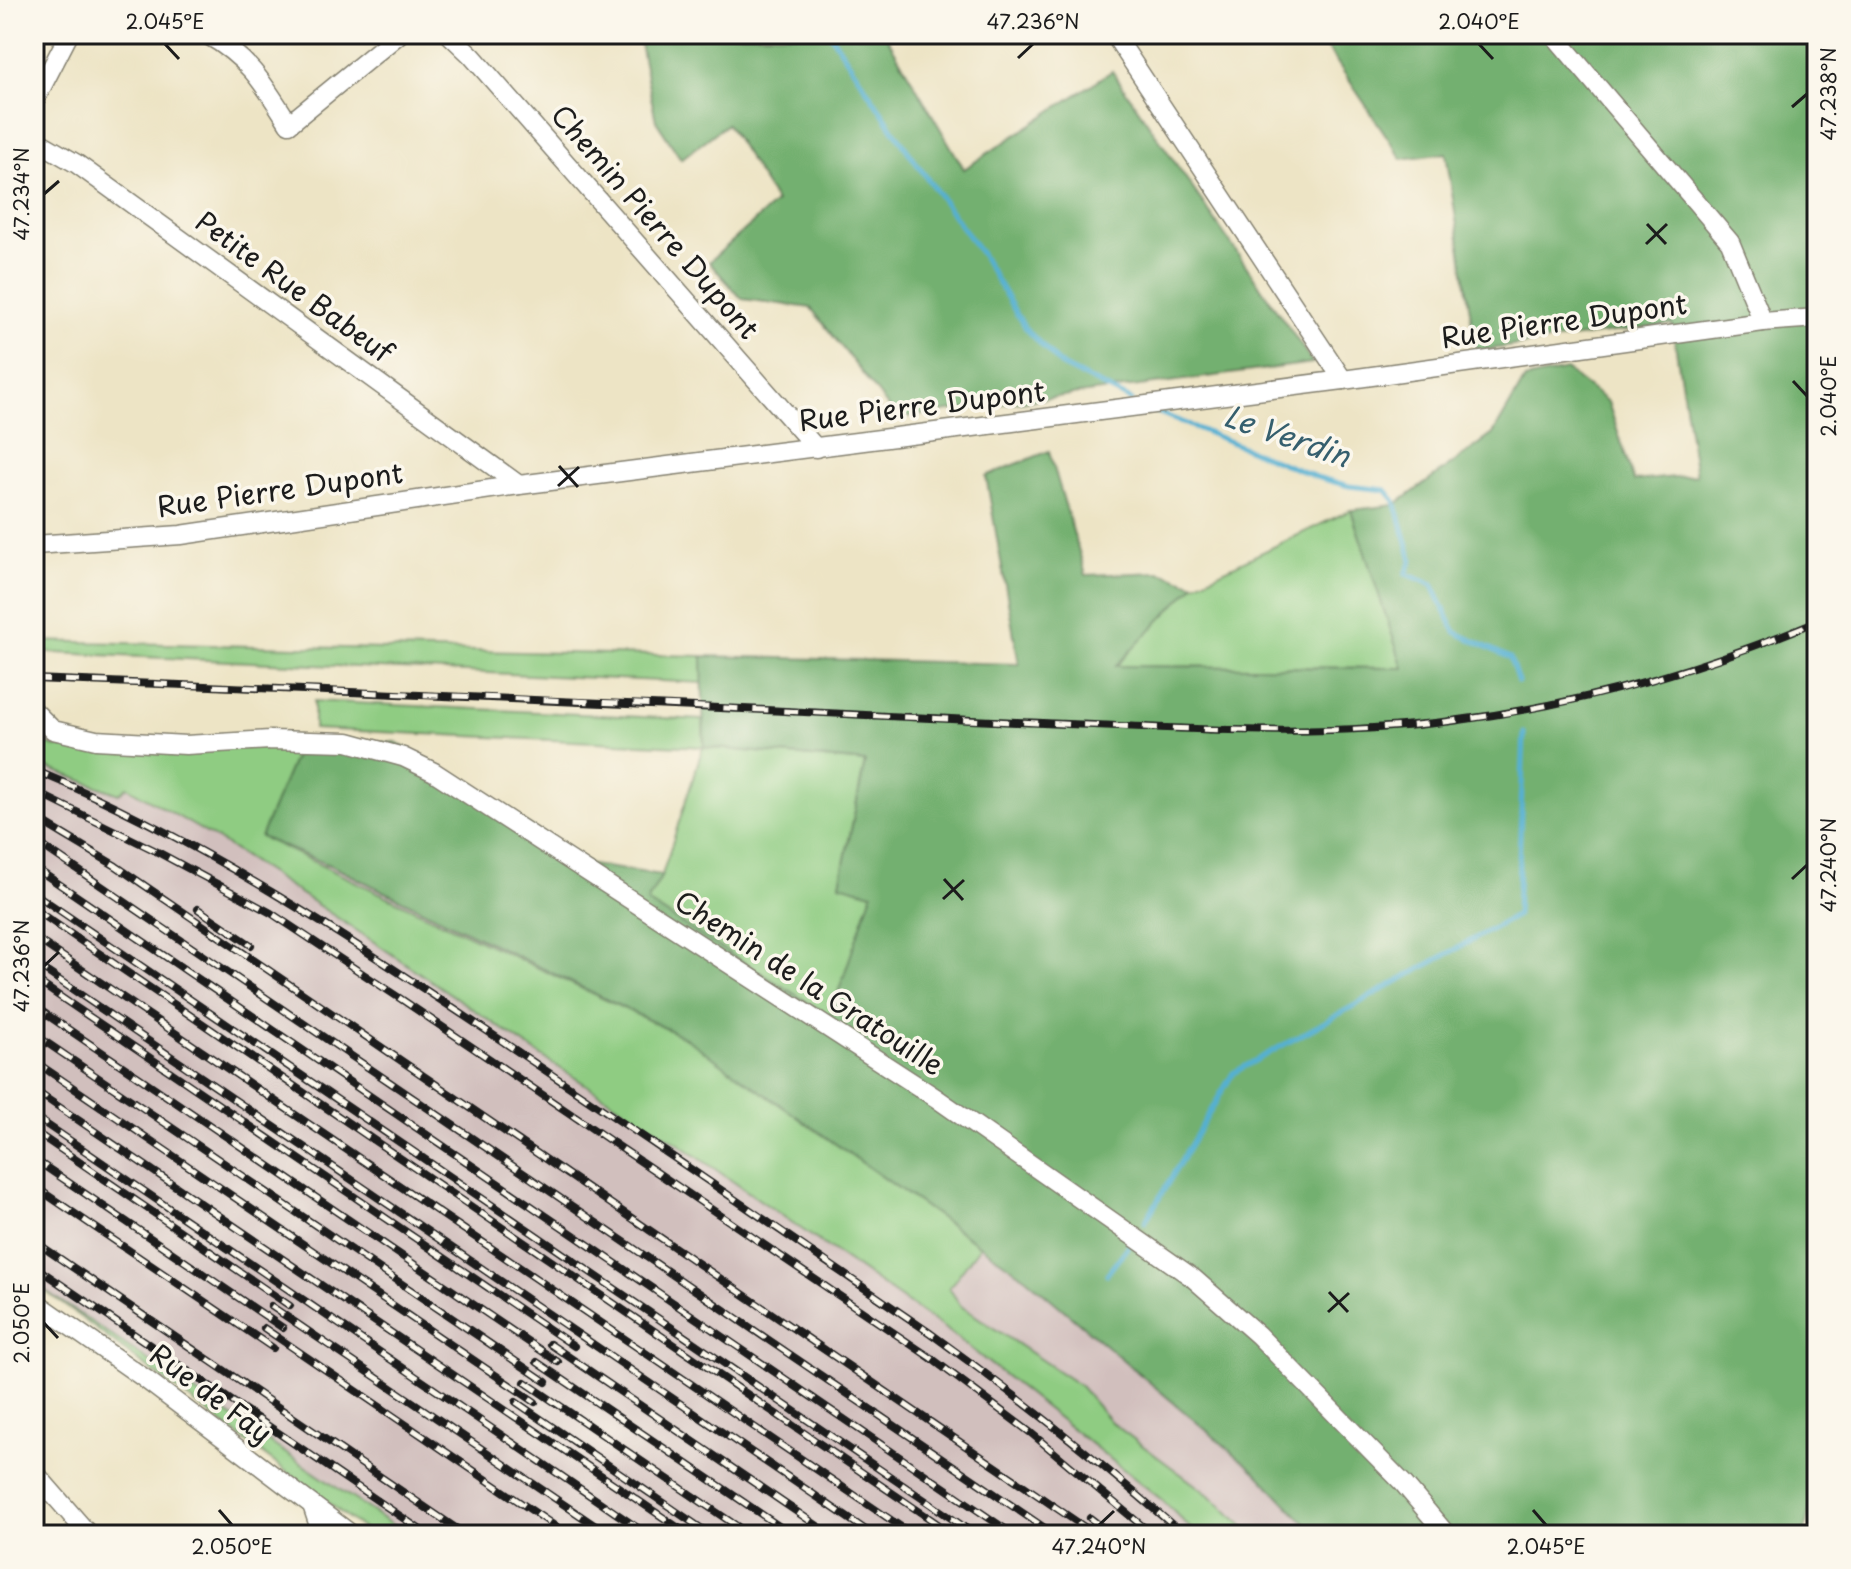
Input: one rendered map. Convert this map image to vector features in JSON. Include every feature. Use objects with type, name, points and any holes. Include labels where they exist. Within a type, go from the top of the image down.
[{"type":"street","points":[[34,102],[69,34]]},
{"type":"street","points":[[206,34],[226,45],[258,74],[289,124],[399,34]]},
{"type":"street","name":"Chemin Pierre Dupont","points":[[449,34],[472,56],[816,448]]},
{"type":"street","points":[[1114,34],[1343,380]]},
{"type":"street","points":[[1553,34],[1730,242],[1763,322]]},
{"type":"street","name":"Petite Rue Babeuf","points":[[34,139],[77,164],[519,485]]},
{"type":"street","name":"Rue Pierre Dupont","points":[[34,545],[181,535],[519,485],[1343,380],[1763,322],[1817,318]]},
{"type":"street","name":"Chemin de la Gratouille","points":[[34,711],[53,730],[96,740],[186,745],[270,740],[348,742],[403,757],[434,772],[936,1098],[1193,1278],[1258,1335],[1403,1483],[1447,1535]]},
{"type":"street","name":"Rue de Fay","points":[[34,1301],[144,1378],[352,1535]]},
{"type":"street","points":[[34,1472],[89,1535]]},
{"type":"street","points":[[312,1505],[322,1535]]},
{"type":"shaded area","points":[[34,725],[57,747],[334,867],[684,1037],[1026,1278],[1257,1473],[1316,1535],[407,1535],[34,1284]]},
{"type":"green space","points":[[638,34],[885,34],[964,169],[1112,71],[1313,363],[897,418],[811,308],[742,299],[709,262],[776,202],[727,124],[681,159],[656,121]]},
{"type":"green space","points":[[1318,34],[1817,34],[1817,1478],[1804,1535],[1316,1535],[1257,1473],[1026,1278],[684,1037],[334,867],[260,837],[299,746],[396,742],[591,865],[662,875],[647,902],[830,1016],[872,893],[840,884],[865,762],[704,747],[702,656],[1019,664],[986,476],[1049,451],[1086,575],[1160,572],[1195,584],[1116,666],[1403,668],[1351,510],[1395,505],[1493,434],[1525,379],[1566,370],[1608,402],[1634,481],[1696,475],[1672,324],[1476,351],[1446,153],[1402,159]]},
{"type":"green space","points":[[1351,510],[1404,668],[1114,666],[1195,584]]},
{"type":"green space","points":[[34,641],[702,656],[703,683],[34,652]]},
{"type":"green space","points":[[314,701],[703,720],[704,747],[865,762],[840,883],[873,893],[830,1016],[647,902],[662,875],[703,747],[314,729]]},
{"type":"green space","points":[[34,740],[57,747],[299,746],[261,837],[684,1037],[980,1246],[949,1288],[961,1306],[1080,1386],[1111,1422],[1213,1498],[1253,1535],[1197,1535],[1162,1500],[951,1333],[679,1144],[220,841],[127,787],[119,794],[34,763]]},
{"type":"green space","points":[[44,1290],[407,1535],[371,1535]]},
{"type":"waterway","name":"Le Verdin","points":[[830,34],[981,254],[1025,328],[1062,366],[1131,400]]},
{"type":"waterway","name":"Le Verdin","points":[[1157,412],[1316,477],[1349,486],[1386,490],[1395,501],[1412,560],[1406,574],[1432,584],[1455,632],[1510,658],[1518,682]]},
{"type":"waterway","points":[[1145,1222],[1233,1073],[1517,915],[1524,733]]},
{"type":"waterway","points":[[1107,1274],[1133,1240]]},
{"type":"railway","points":[[34,679],[1160,728],[1327,730],[1452,721],[1592,696],[1683,670],[1817,621]]},
{"type":"railway","points":[[34,770],[158,828],[217,861],[334,931],[448,1005],[930,1333],[1060,1431],[1184,1535]]},
{"type":"railway","points":[[34,791],[152,849],[271,913],[404,1001],[931,1358],[1031,1433],[1153,1535]]},
{"type":"railway","points":[[34,817],[116,866],[1096,1535]]},
{"type":"railway","points":[[34,840],[1055,1535]]},
{"type":"railway","points":[[34,867],[1014,1535]]},
{"type":"railway","points":[[34,893],[976,1535]]},
{"type":"railway","points":[[34,909],[954,1535]]},
{"type":"railway","points":[[198,909],[251,945]]},
{"type":"railway","points":[[34,937],[913,1535]]},
{"type":"railway","points":[[34,963],[873,1535]]},
{"type":"railway","points":[[34,979],[574,1346]]},
{"type":"railway","points":[[34,1006],[558,1362]]},
{"type":"railway","points":[[34,1034],[546,1382]]},
{"type":"railway","points":[[34,1061],[535,1402]]},
{"type":"railway","points":[[34,1090],[689,1535]]},
{"type":"railway","points":[[34,1116],[648,1535]]},
{"type":"railway","points":[[34,1131],[290,1306]]},
{"type":"railway","points":[[34,1159],[283,1328]]},
{"type":"railway","points":[[34,1186],[273,1348]]},
{"type":"railway","points":[[34,1241],[466,1535]]},
{"type":"railway","points":[[34,1266],[428,1535]]},
{"type":"railway","points":[[271,1306],[609,1535]]},
{"type":"railway","points":[[264,1328],[568,1535]]},
{"type":"railway","points":[[550,1344],[831,1535]]},
{"type":"railway","points":[[537,1362],[792,1535]]},
{"type":"railway","points":[[525,1382],[750,1535]]},
{"type":"railway","points":[[516,1402],[711,1535]]},
{"type":"railway","points":[[1090,1518],[1112,1535]]}]
